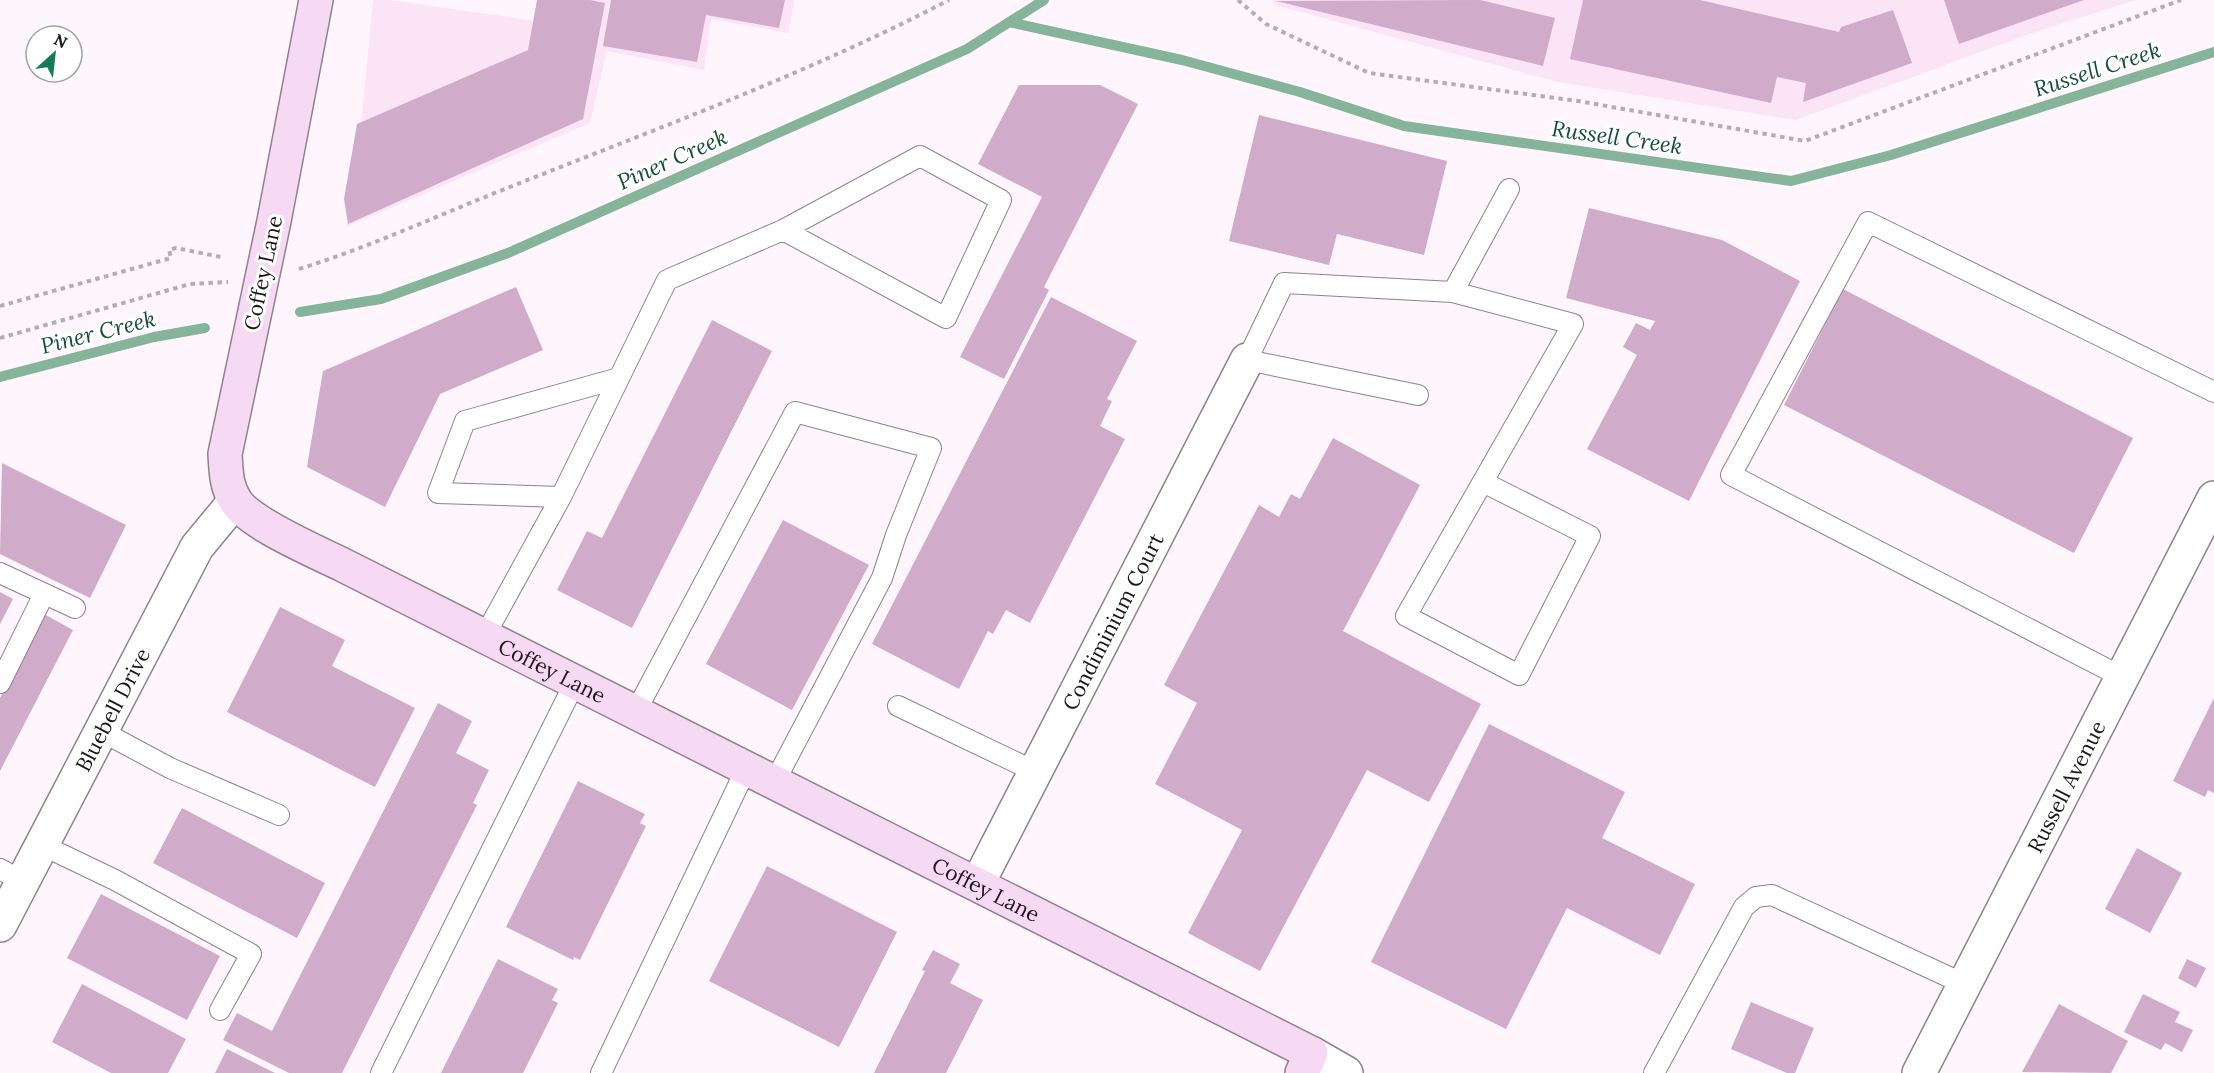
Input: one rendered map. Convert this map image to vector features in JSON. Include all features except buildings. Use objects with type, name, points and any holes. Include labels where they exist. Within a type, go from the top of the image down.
[{"type":"street","name":"Coffey Lane","points":[[316,0],[262,281],[225,454],[227,480],[235,501],[263,524],[484,637],[978,883],[1307,1063]]},
{"type":"street","name":"Condiminium Court","points":[[978,883],[1247,360]]},
{"type":"street","name":"Russell Avenue","points":[[1918,1073],[2214,498]]},
{"type":"street","name":"Bluebell Drive","points":[[0,925],[11,875],[42,845],[197,547],[235,501]]},
{"type":"street","points":[[1307,1063],[1346,1073]]},
{"type":"lane","points":[[484,637],[561,497],[667,280],[783,230],[920,156],[1001,200],[946,318],[783,230]]},
{"type":"lane","points":[[1453,292],[1509,189]]},
{"type":"lane","points":[[2122,677],[1731,475],[1868,222],[2214,392]]},
{"type":"lane","points":[[1418,395],[1247,360],[1284,283],[1453,292],[1573,324],[1406,616],[1518,675],[1590,536],[1483,482]]},
{"type":"lane","points":[[561,497],[438,494],[465,421],[619,378]]},
{"type":"lane","points":[[601,1073],[761,774],[882,578],[896,535],[931,448],[795,412],[636,711]]},
{"type":"lane","points":[[0,573],[75,608]]},
{"type":"lane","points":[[0,683],[44,594]]},
{"type":"lane","points":[[381,1073],[575,682]]},
{"type":"lane","points":[[898,706],[1036,772]]},
{"type":"lane","points":[[101,731],[170,768],[279,816]]},
{"type":"lane","points":[[42,845],[115,880],[251,954],[220,1010]]},
{"type":"lane","points":[[1654,1073],[1744,907],[1756,897],[1772,895],[1964,984]]},
{"type":"path","points":[[0,338],[190,284],[262,281],[348,254],[515,185],[724,105],[894,29],[949,0]]},
{"type":"path","points":[[1238,0],[1266,24],[1369,73],[1578,101],[1805,141],[2181,0]]},
{"type":"path","points":[[0,306],[171,258],[168,250],[176,249],[221,257]]},
{"type":"shaded area","points":[[373,0],[390,0],[542,22],[545,0],[795,0],[788,33],[711,19],[704,70],[607,51],[590,123],[346,227],[361,126]]},
{"type":"shaded area","points":[[1273,0],[2136,0],[2035,32],[1796,120],[1558,82],[1275,5]]},
{"type":"waterway","name":"Piner Creek","points":[[300,312],[381,299],[508,253],[967,49],[1044,0]]},
{"type":"waterway","name":"Russell Creek","points":[[1009,22],[1182,60],[1300,92],[1404,126],[1791,181],[1891,155],[2214,52]]},
{"type":"waterway","name":"Piner Creek","points":[[0,377],[154,337],[205,328]]}]
